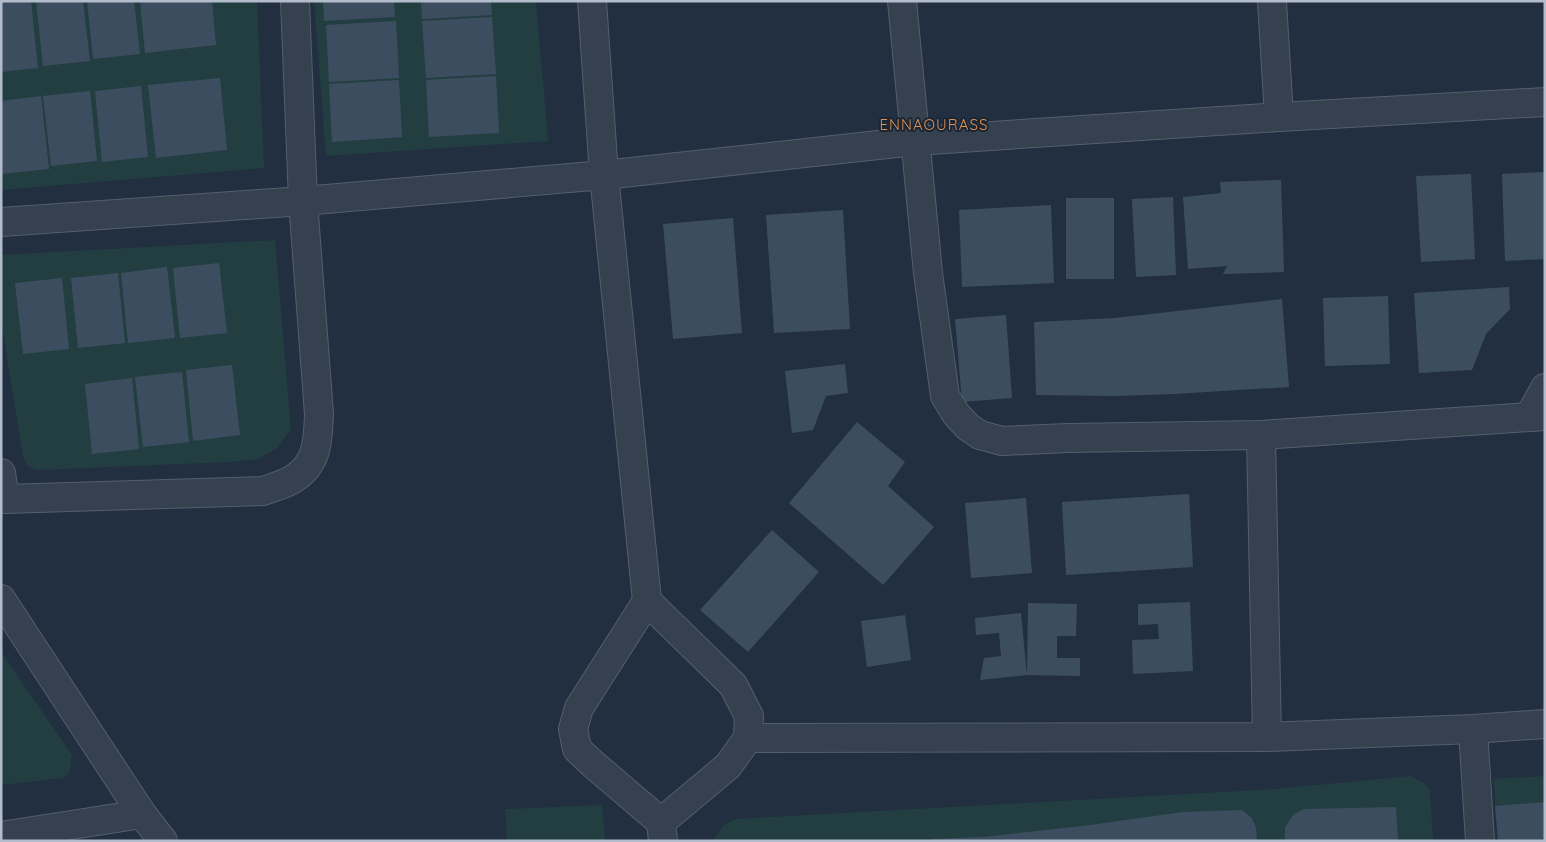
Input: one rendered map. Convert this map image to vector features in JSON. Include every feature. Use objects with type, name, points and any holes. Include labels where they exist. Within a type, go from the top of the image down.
[{"type":"street","points":[[3,491],[263,491],[293,480],[309,465],[318,445],[319,414],[303,201],[295,1]]},
{"type":"street","points":[[592,1],[604,175],[647,601],[579,708],[573,729],[578,748],[662,832],[728,766],[748,738],[749,716],[733,685],[647,601]]},
{"type":"street","points":[[902,1],[928,273],[945,396],[956,414],[968,427],[980,435],[1002,441],[1261,435],[1537,416],[1545,388]]},
{"type":"street","points":[[1272,1],[1278,116]]},
{"type":"street","points":[[1,222],[303,201],[604,175],[915,141],[1278,116],[1545,102]]},
{"type":"street","points":[[1261,435],[1267,737]]},
{"type":"street","points":[[1,599],[142,814],[163,841]]},
{"type":"street","points":[[748,738],[1267,737],[1473,729],[1545,724]]},
{"type":"street","points":[[1473,729],[1480,841]]},
{"type":"street","points":[[1,836],[142,814]]},
{"type":"green space","points":[[1,1],[257,1],[264,168],[1,190]]},
{"type":"green space","points":[[314,1],[536,1],[548,141],[326,156]]},
{"type":"green space","points":[[275,240],[291,429],[276,449],[258,459],[229,462],[39,470],[31,468],[27,464],[23,457],[1,320],[1,255]]},
{"type":"green space","points":[[1,652],[72,755],[69,773],[63,778],[1,785]]},
{"type":"green space","points":[[1411,776],[1424,783],[1430,790],[1433,841],[713,841],[724,825],[736,819],[1275,789]]},
{"type":"green space","points":[[1545,776],[1545,841],[1495,806],[1494,779]]},
{"type":"green space","points":[[602,805],[605,841],[507,841],[505,809]]},
{"type":"building","points":[[1,1],[31,1],[38,68],[1,72]]},
{"type":"building","points":[[36,1],[83,1],[90,61],[43,66]]},
{"type":"building","points":[[87,1],[134,1],[140,54],[93,59]]},
{"type":"building","points":[[140,1],[212,1],[216,45],[145,53]]},
{"type":"building","points":[[323,1],[394,1],[395,17],[324,21]]},
{"type":"building","points":[[421,1],[491,1],[492,15],[422,19]]},
{"type":"building","points":[[492,17],[496,74],[426,78],[422,21]]},
{"type":"building","points":[[396,21],[399,78],[329,82],[326,25]]},
{"type":"building","points":[[496,76],[499,133],[429,137],[426,80]]},
{"type":"building","points":[[220,78],[227,150],[156,158],[148,85]]},
{"type":"building","points":[[399,80],[402,137],[332,142],[329,84]]},
{"type":"building","points":[[141,86],[148,157],[102,162],[95,91]]},
{"type":"building","points":[[90,91],[97,161],[51,166],[43,96]]},
{"type":"building","points":[[41,96],[49,169],[1,174],[1,101]]},
{"type":"building","points":[[1545,173],[1545,259],[1505,261],[1502,174]]},
{"type":"building","points":[[1471,174],[1475,259],[1421,262],[1416,176]]},
{"type":"building","points":[[1281,180],[1284,272],[1223,274],[1227,266],[1188,269],[1183,197],[1221,193],[1220,182]]},
{"type":"building","points":[[1173,197],[1176,275],[1136,277],[1132,199]]},
{"type":"building","points":[[1066,198],[1114,198],[1114,279],[1066,279]]},
{"type":"building","points":[[1051,205],[1054,283],[962,287],[959,210]]},
{"type":"building","points":[[843,210],[850,329],[774,333],[766,215]]},
{"type":"building","points":[[733,218],[742,333],[673,339],[663,224]]},
{"type":"building","points":[[219,263],[227,333],[180,338],[173,268]]},
{"type":"building","points":[[167,267],[175,338],[128,343],[121,273]]},
{"type":"building","points":[[118,273],[125,343],[78,348],[71,278]]},
{"type":"building","points":[[62,278],[69,349],[23,354],[15,283]]},
{"type":"building","points":[[1509,287],[1510,309],[1486,334],[1472,370],[1419,373],[1414,293]]},
{"type":"building","points":[[1388,296],[1390,364],[1325,366],[1323,298]]},
{"type":"building","points":[[1282,299],[1289,387],[1117,396],[1036,395],[1034,322],[1115,318]]},
{"type":"building","points":[[1006,315],[1012,398],[962,402],[955,319]]},
{"type":"building","points":[[845,364],[848,393],[826,396],[813,430],[792,433],[785,371]]},
{"type":"building","points":[[232,365],[240,435],[193,441],[186,370]]},
{"type":"building","points":[[182,372],[189,442],[143,447],[135,377]]},
{"type":"building","points":[[132,378],[139,449],[92,454],[85,384]]},
{"type":"building","points":[[857,422],[905,462],[888,486],[934,527],[883,585],[789,503]]},
{"type":"building","points":[[1189,494],[1193,567],[1066,575],[1062,502]]},
{"type":"building","points":[[1026,498],[1032,573],[971,578],[965,503]]},
{"type":"building","points":[[772,530],[819,572],[748,652],[700,610]]},
{"type":"building","points":[[1190,602],[1193,671],[1133,674],[1132,640],[1159,639],[1158,624],[1138,625],[1138,604]]},
{"type":"building","points":[[1028,603],[1077,604],[1076,636],[1057,636],[1057,658],[1080,658],[1080,676],[1027,675]]},
{"type":"building","points":[[1021,613],[1027,675],[980,680],[984,658],[1001,656],[999,633],[976,635],[975,618]]},
{"type":"building","points":[[905,615],[911,660],[867,667],[861,621]]},
{"type":"building","points":[[1545,802],[1545,841],[1498,841],[1495,806]]},
{"type":"building","points":[[1396,807],[1398,841],[1285,841],[1285,828],[1289,821],[1294,814],[1304,809]]},
{"type":"building","points":[[1242,810],[1252,818],[1256,828],[1257,841],[932,841],[932,839],[983,837],[1083,826],[1183,812]]},
{"type":"district","name":"ENNAOURASS","points":[[934,124]]}]
